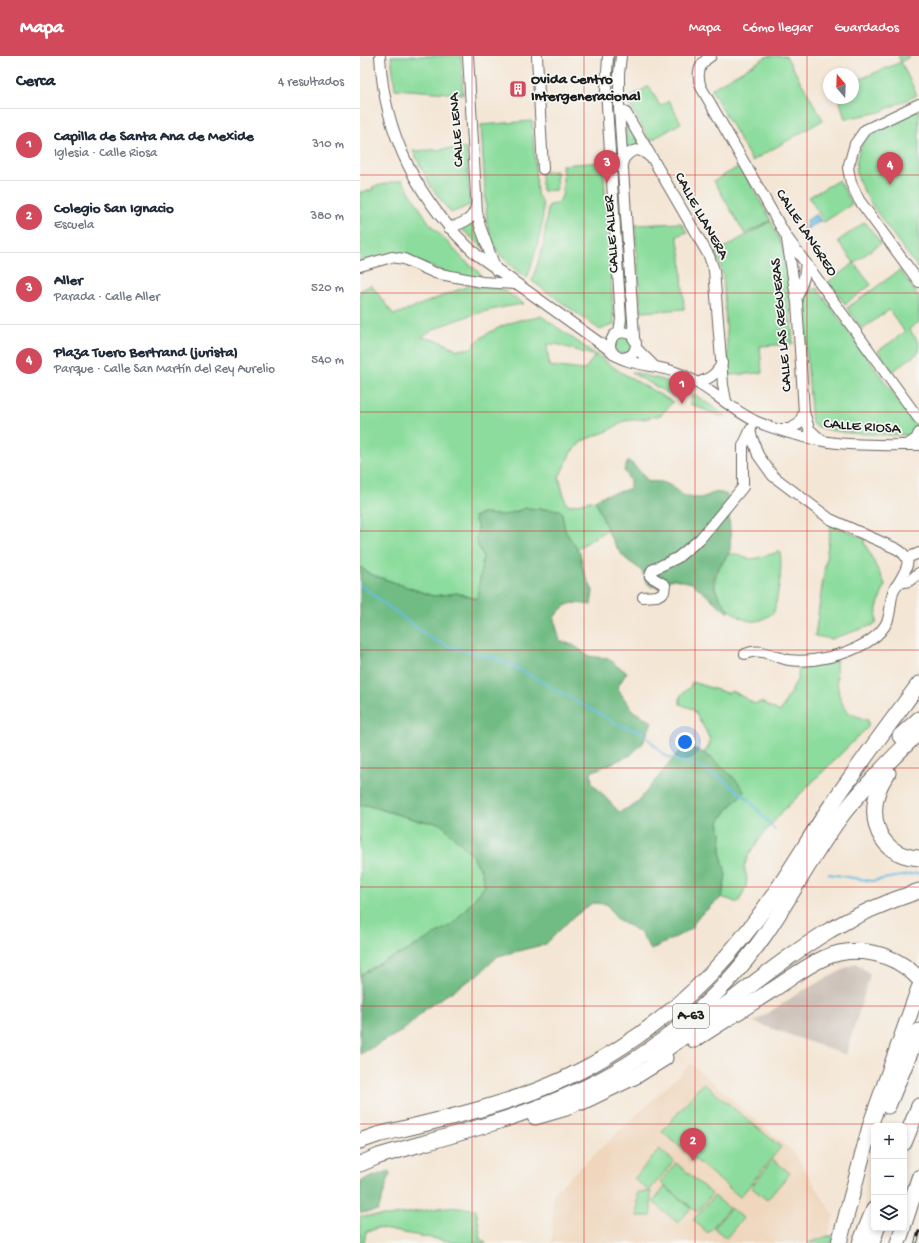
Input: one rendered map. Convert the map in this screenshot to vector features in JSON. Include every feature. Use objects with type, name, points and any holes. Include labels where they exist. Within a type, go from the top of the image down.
[{"type":"highway","name":"A-63","points":[[360,1141],[518,1097],[581,1070],[637,1038],[673,1011],[728,956],[765,908],[859,766],[919,684]]},
{"type":"highway","points":[[801,855],[865,772],[919,719]]},
{"type":"highway","name":"A-63","points":[[360,1164],[379,1156],[520,1114],[574,1093],[612,1073],[652,1048],[715,995],[737,970],[763,936],[840,819],[884,766],[919,732]]},
{"type":"highway","points":[[919,739],[897,761],[880,783],[874,802],[875,824],[885,841],[900,853],[919,858]]},
{"type":"highway","points":[[566,1108],[622,1078],[679,1041],[735,996],[831,930],[872,910],[919,891]]},
{"type":"highway","points":[[360,1169],[427,1147],[566,1108],[600,1095],[636,1076],[824,958],[839,953],[855,952],[880,954],[898,962],[919,979]]},
{"type":"highway","points":[[839,1243],[871,1123],[919,988]]},
{"type":"highway","points":[[881,1123],[919,1030]]},
{"type":"highway","points":[[907,1133],[919,1099]]},
{"type":"highway","points":[[907,1134],[919,1106]]},
{"type":"highway","points":[[846,1216],[871,1149]]},
{"type":"highway","points":[[907,1215],[919,1178]]},
{"type":"highway","points":[[860,1243],[871,1216]]},
{"type":"highway","points":[[872,1243],[876,1231]]},
{"type":"highway","points":[[898,1243],[902,1231]]},
{"type":"street","points":[[380,56],[387,109],[400,148],[415,180],[432,207],[449,228],[477,255],[515,284],[595,339],[611,350],[618,357],[623,358],[632,355],[636,348],[634,337],[627,332],[615,336],[595,339]]},
{"type":"street","name":"CALLE LENA","points":[[468,56],[477,202],[480,226],[496,270]]},
{"type":"street","points":[[537,56],[543,169]]},
{"type":"street","name":"CALLE ALLER","points":[[608,56],[606,90],[621,319],[615,336]]},
{"type":"street","name":"CALLE ALLER","points":[[621,56],[619,74],[619,108],[634,337]]},
{"type":"street","name":"CALLE LANGREO","points":[[711,56],[700,66],[698,73],[699,82],[786,236],[919,419]]},
{"type":"street","points":[[919,104],[865,130],[855,144],[848,168],[851,183],[859,200],[919,282]]},
{"type":"street","name":"CALLE LLANERA","points":[[619,108],[626,113],[709,256],[714,270],[723,362],[723,385],[726,402]]},
{"type":"street","points":[[623,160],[629,152],[636,150],[644,151],[652,159]]},
{"type":"street","name":"CALLE LENA","points":[[449,228],[469,220],[474,214],[477,202]]},
{"type":"street","name":"CALLE LAS REGUERAS","points":[[786,236],[794,273],[804,412],[810,429],[822,441]]},
{"type":"street","points":[[360,266],[392,257],[404,259],[435,273],[482,282],[515,284]]},
{"type":"street","points":[[797,303],[806,263]]},
{"type":"street","points":[[801,286],[820,282]]},
{"type":"street","points":[[611,350],[610,344],[615,336]]},
{"type":"street","name":"CALLE RIOSA","points":[[636,348],[653,365]]},
{"type":"street","name":"CALLE RIOSA","points":[[623,358],[637,364],[653,365],[675,372],[697,383],[755,420],[778,430],[822,441],[862,445],[919,445]]},
{"type":"street","points":[[697,383],[709,379],[717,373],[723,362]]},
{"type":"street","name":"CALLE LAS REGUERAS","points":[[778,430],[789,429],[799,424],[804,412]]},
{"type":"street","points":[[643,597],[657,596],[664,592],[665,585],[650,576],[652,570],[677,558],[700,539],[743,487],[743,446],[755,420]]},
{"type":"street","points":[[745,654],[751,651],[764,651],[786,659],[798,661],[839,654],[866,644],[879,634],[887,621],[893,590],[899,583],[904,573],[907,558],[906,555],[897,549],[830,519],[774,476],[758,455],[750,431]]},
{"type":"street","points":[[907,445],[916,439],[919,433]]},
{"type":"street","points":[[907,558],[919,553]]},
{"type":"street","points":[[899,583],[909,581],[919,573]]},
{"type":"shaded area","points":[[856,963],[870,974],[846,1055],[754,1022],[802,991]]},
{"type":"shaded area","points":[[691,1064],[794,1153],[834,1215],[828,1236],[808,1243],[552,1243],[553,1193]]},
{"type":"green space","points":[[391,56],[461,56],[463,94],[395,89]]},
{"type":"green space","points":[[612,56],[616,56],[630,330],[624,328],[610,89]]},
{"type":"green space","points":[[768,56],[786,56],[823,120],[752,161],[711,89]]},
{"type":"green space","points":[[898,56],[910,56],[901,62]]},
{"type":"green space","points":[[901,62],[917,95],[880,112],[845,119],[841,104],[859,104],[859,80]]},
{"type":"green space","points":[[649,86],[660,106],[669,101],[681,123],[650,141],[627,99]]},
{"type":"green space","points":[[919,110],[919,269],[866,195],[860,184],[856,164],[858,153],[869,135],[880,127]]},
{"type":"green space","points":[[624,116],[644,148],[627,150]]},
{"type":"green space","points":[[532,121],[537,194],[542,202],[543,219],[539,240],[527,278],[506,261],[496,248],[489,233],[487,223],[481,125]]},
{"type":"green space","points":[[466,148],[470,205],[451,213],[431,187],[413,151]]},
{"type":"green space","points":[[603,162],[614,324],[600,330],[532,281],[543,247],[548,207],[549,205],[555,204],[559,201],[562,196],[562,165]]},
{"type":"green space","points":[[740,166],[771,220],[745,234],[714,181]]},
{"type":"green space","points":[[556,171],[557,190],[542,191],[541,172]]},
{"type":"green space","points":[[402,180],[430,224],[464,260],[480,273],[481,276],[477,279],[452,275],[407,257],[360,264],[360,192],[373,190],[372,187]]},
{"type":"green space","points":[[839,180],[852,204],[824,222],[809,197]]},
{"type":"green space","points":[[476,217],[485,249],[459,227]]},
{"type":"green space","points":[[771,221],[785,253],[793,344],[760,346],[762,373],[729,375],[723,275],[715,253]]},
{"type":"green space","points":[[865,222],[881,243],[854,263],[838,241]]},
{"type":"green space","points":[[681,223],[687,232],[677,236],[681,257],[684,309],[641,312],[635,225]]},
{"type":"green space","points":[[854,263],[871,285],[845,304],[828,282]]},
{"type":"green space","points":[[900,270],[919,297],[919,322],[909,329],[919,343],[919,352],[893,371],[878,351],[905,332],[889,310],[862,329],[847,308]]},
{"type":"green space","points":[[371,285],[394,315],[468,286],[502,289],[524,304],[471,315],[445,325],[422,337],[442,342],[458,350],[472,348],[480,339],[500,327],[520,320],[541,316],[622,373],[673,402],[661,415],[644,419],[624,421],[608,431],[584,440],[571,452],[559,477],[566,504],[572,505],[595,500],[608,529],[577,549],[565,531],[560,510],[526,508],[505,515],[481,514],[474,517],[478,529],[476,540],[483,557],[477,599],[457,593],[433,596],[370,574],[360,567],[360,291]],"holes":[[[547,344],[556,344],[595,356],[584,370],[549,366]]]},
{"type":"green space","points":[[817,288],[917,426],[913,435],[844,432],[819,427],[812,423],[802,293]]},
{"type":"green space","points":[[623,336],[629,339],[632,345],[629,351],[623,354],[617,351],[614,345],[617,339]]},
{"type":"green space","points":[[632,373],[663,380],[684,389],[678,399]]},
{"type":"green space","points":[[694,394],[726,416],[720,416],[690,404],[692,395]]},
{"type":"green space","points":[[628,461],[637,468],[649,482],[665,483],[683,495],[701,498],[714,493],[722,493],[727,495],[730,524],[730,550],[717,570],[714,582],[716,592],[730,611],[728,613],[692,583],[674,579],[652,587],[646,581],[640,570],[625,558],[615,545],[607,530],[595,500],[599,497],[630,488],[630,481],[624,470]]},
{"type":"green space","points":[[526,508],[560,510],[562,512],[565,531],[580,553],[584,572],[593,591],[591,605],[578,603],[570,604],[562,608],[554,618],[560,641],[573,645],[589,656],[610,659],[618,667],[627,672],[617,688],[633,711],[652,722],[643,743],[631,755],[591,772],[592,783],[619,812],[635,805],[682,748],[688,748],[698,750],[717,762],[737,781],[744,792],[726,811],[719,822],[721,833],[721,855],[726,875],[722,897],[697,918],[691,929],[651,950],[640,932],[617,919],[607,904],[592,903],[571,919],[546,944],[498,956],[479,974],[428,1007],[404,1030],[360,1054],[360,975],[386,960],[405,952],[454,923],[485,886],[481,871],[472,855],[440,823],[420,821],[366,805],[360,806],[360,567],[370,574],[433,596],[457,593],[477,599],[483,557],[476,540],[478,529],[474,517],[481,514],[505,515]]},
{"type":"green space","points":[[831,524],[865,539],[864,542],[885,584],[877,608],[876,624],[831,639],[815,636]]},
{"type":"green space","points":[[780,551],[780,574],[774,612],[758,621],[746,620],[734,613],[719,596],[715,584],[718,572],[728,554],[736,554],[753,559]]},
{"type":"green space","points":[[836,658],[839,695],[842,702],[850,713],[868,720],[868,727],[782,812],[764,833],[749,854],[744,867],[747,878],[746,887],[738,903],[722,897],[726,875],[721,855],[721,833],[719,822],[726,811],[744,792],[712,758],[704,753],[709,746],[710,740],[693,709],[680,704],[680,696],[690,687],[692,682],[727,693],[733,691],[755,704],[761,702],[780,712],[798,678],[799,664]]},
{"type":"green space","points":[[366,805],[420,821],[440,823],[472,855],[481,871],[485,886],[454,923],[405,952],[386,960],[360,975],[360,806]]},
{"type":"green space","points":[[703,1083],[781,1147],[740,1197],[662,1132]]},
{"type":"green space","points":[[659,1149],[674,1161],[649,1191],[634,1179]]},
{"type":"green space","points":[[773,1160],[790,1173],[767,1200],[751,1187]]},
{"type":"green space","points":[[676,1163],[712,1194],[697,1212],[660,1182]]},
{"type":"green space","points":[[389,1171],[390,1174],[378,1211],[360,1213],[360,1181]]},
{"type":"green space","points":[[665,1187],[691,1208],[678,1223],[653,1202]]},
{"type":"green space","points":[[637,1192],[651,1192],[651,1216],[637,1216]]},
{"type":"green space","points":[[714,1196],[729,1208],[708,1233],[693,1220]]},
{"type":"green space","points":[[446,1207],[476,1209],[481,1239],[487,1243],[458,1243],[377,1228],[366,1232],[364,1243],[360,1243],[360,1216],[388,1216]]},
{"type":"green space","points":[[731,1208],[743,1218],[726,1238],[714,1228]]},
{"type":"green space","points":[[828,1236],[834,1236],[832,1243],[808,1243]]},
{"type":"water","points":[[816,214],[821,221],[807,229],[805,226],[808,224],[806,221]]},
{"type":"waterway","points":[[360,585],[432,639],[450,647],[498,659],[619,725],[642,732],[665,756],[698,766],[720,778],[748,799],[775,830]]},
{"type":"waterway","points":[[829,874],[872,881],[919,873]]},
{"type":"railway","points":[[916,1243],[919,1232]]},
{"type":"place","name":"Ovida Centro Intergeneracional","points":[[518,89]]},
{"type":"place","name":"Aller","points":[[607,183]]},
{"type":"place","name":"Plaza Tuero Bertrand (jurista)","points":[[890,185]]},
{"type":"place","name":"Capilla de Santa Ana de Mexide","points":[[682,404]]},
{"type":"place","name":"Colegio San Ignacio","points":[[693,1161]]}]
